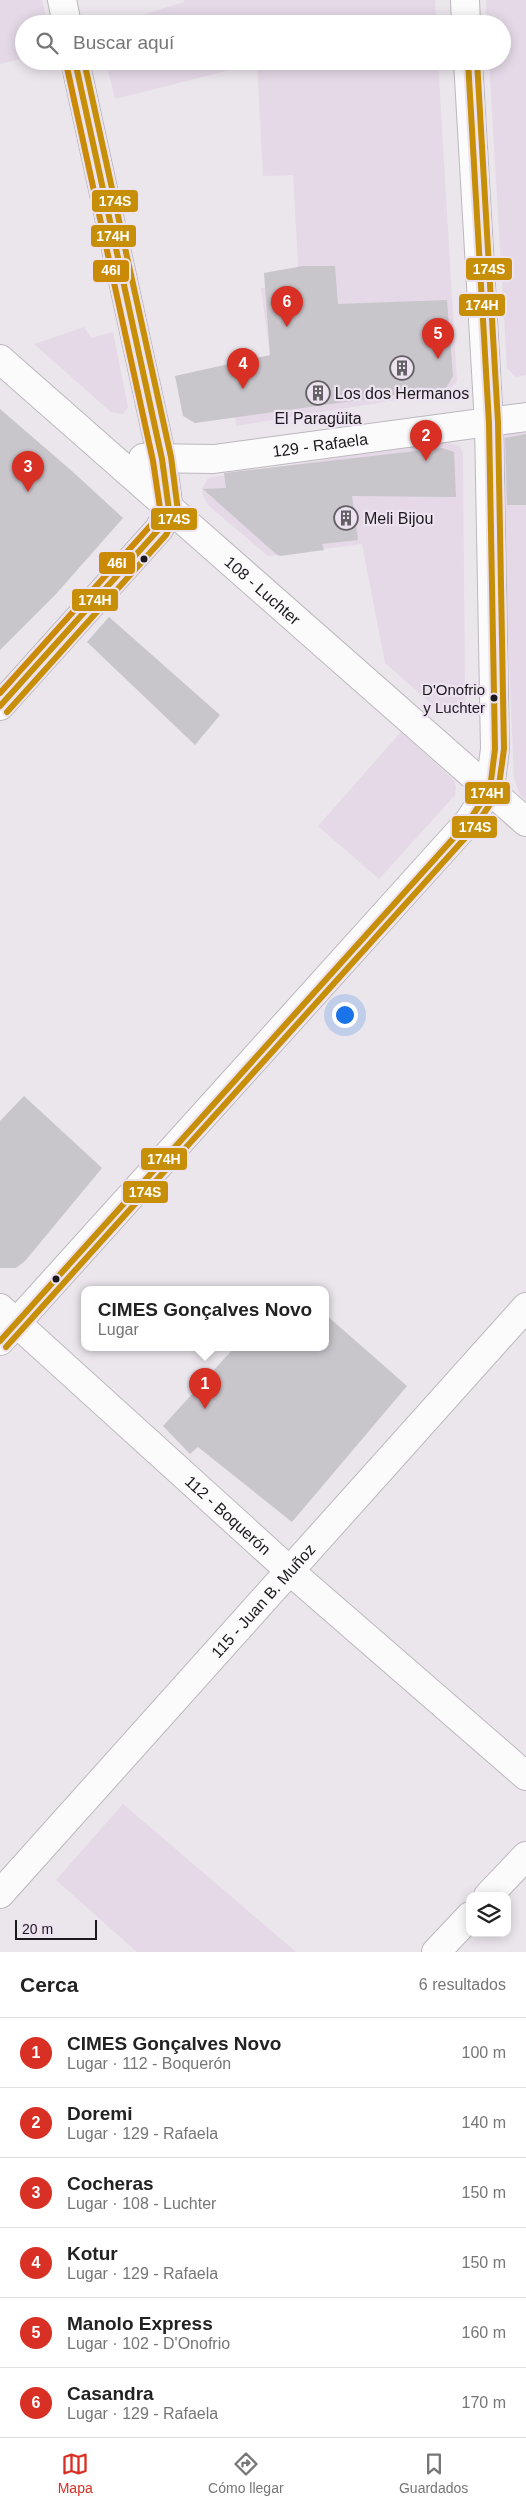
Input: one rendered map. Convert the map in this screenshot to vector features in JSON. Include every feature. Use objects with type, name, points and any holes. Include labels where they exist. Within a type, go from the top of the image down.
[{"type":"street","points":[[62,0],[65,15]]},
{"type":"street","points":[[464,0],[465,15]]},
{"type":"street","points":[[0,706],[159,528],[169,510],[162,459],[77,70]]},
{"type":"street","points":[[6,1324],[469,821],[490,789],[495,749],[489,423],[469,70]]},
{"type":"street","name":"108 - Luchter","points":[[0,359],[112,456],[169,510],[526,822]]},
{"type":"street","name":"129 - Rafaela","points":[[112,456],[162,459],[214,459],[489,423],[526,416]]},
{"type":"street","name":"115 - Juan B. Muñoz","points":[[0,1894],[526,1308]]},
{"type":"street","name":"112 - Boquerón","points":[[6,1324],[526,1776]]},
{"type":"street","points":[[492,1892],[526,1856]]},
{"type":"street","points":[[440,1951],[466,1921]]},
{"type":"shaded area","points":[[0,0],[42,0],[45,15],[15,15],[15,60],[0,64]]},
{"type":"shaded area","points":[[184,0],[435,0],[436,15],[142,15],[184,2]]},
{"type":"shaded area","points":[[486,0],[526,0],[526,375],[516,377],[507,368],[490,70],[511,70],[511,15],[487,15]]},
{"type":"shaded area","points":[[108,70],[229,70],[115,99]]},
{"type":"shaded area","points":[[257,70],[439,70],[457,382],[446,392],[236,426],[233,364],[270,356],[261,288],[299,282],[293,175],[263,176]]},
{"type":"shaded area","points":[[84,327],[91,338],[113,332],[128,407],[123,414],[111,412],[34,344]]},
{"type":"shaded area","points":[[526,428],[526,800],[520,795],[514,778],[500,449],[506,434]]},
{"type":"shaded area","points":[[443,441],[460,446],[463,453],[465,704],[442,713],[385,663],[362,544],[268,556],[209,506],[203,496],[202,489],[208,478]]},
{"type":"shaded area","points":[[401,732],[454,780],[455,795],[379,879],[318,826]]},
{"type":"shaded area","points":[[123,1804],[296,1952],[137,1952],[56,1880]]},
{"type":"building","points":[[303,266],[335,266],[338,304],[447,300],[453,376],[446,388],[195,423],[183,416],[175,376],[270,355],[264,273]]},
{"type":"building","points":[[0,409],[123,518],[56,594],[0,650]]},
{"type":"building","points":[[526,434],[526,505],[507,505],[505,438]]},
{"type":"building","points":[[442,448],[454,452],[456,497],[352,496],[358,540],[322,544],[324,550],[280,556],[276,554],[203,489],[226,488],[224,473]]},
{"type":"building","points":[[109,617],[220,715],[195,745],[87,642]]},
{"type":"building","points":[[24,1096],[102,1168],[25,1261],[16,1268],[0,1268],[0,1121]]},
{"type":"building","points":[[329,1318],[407,1386],[292,1522],[198,1447],[190,1454],[163,1426],[231,1351],[329,1351]]},
{"type":"transit line","name":"46I","points":[[0,693],[152,524],[160,508],[153,461],[68,70]]},
{"type":"transit line","name":"174H","points":[[0,706],[159,529],[169,510],[162,459],[77,70]]},
{"type":"transit line","name":"174S","points":[[7,712],[166,535],[178,511],[171,457],[86,70]]},
{"type":"transit line","name":"174H","points":[[0,1341],[469,821],[490,789],[495,749],[489,423],[469,70]]},
{"type":"transit line","name":"174S","points":[[6,1347],[475,827],[498,792],[504,749],[498,422],[478,70]]},
{"type":"place","name":"Casandra","points":[[287,327]]},
{"type":"place","name":"Manolo Express","points":[[438,359]]},
{"type":"place","name":"Los dos Hermanos","points":[[402,368]]},
{"type":"place","name":"Kotur","points":[[243,389]]},
{"type":"place","name":"El Paragüita","points":[[318,393]]},
{"type":"place","name":"Doremi","points":[[426,461]]},
{"type":"place","name":"Cocheras","points":[[28,492]]},
{"type":"place","name":"Meli Bijou","points":[[346,518]]},
{"type":"place","name":"D'Onofrio y Luchter","points":[[494,698]]},
{"type":"place","name":"CIMES Gonçalves Novo","points":[[205,1409]]}]
